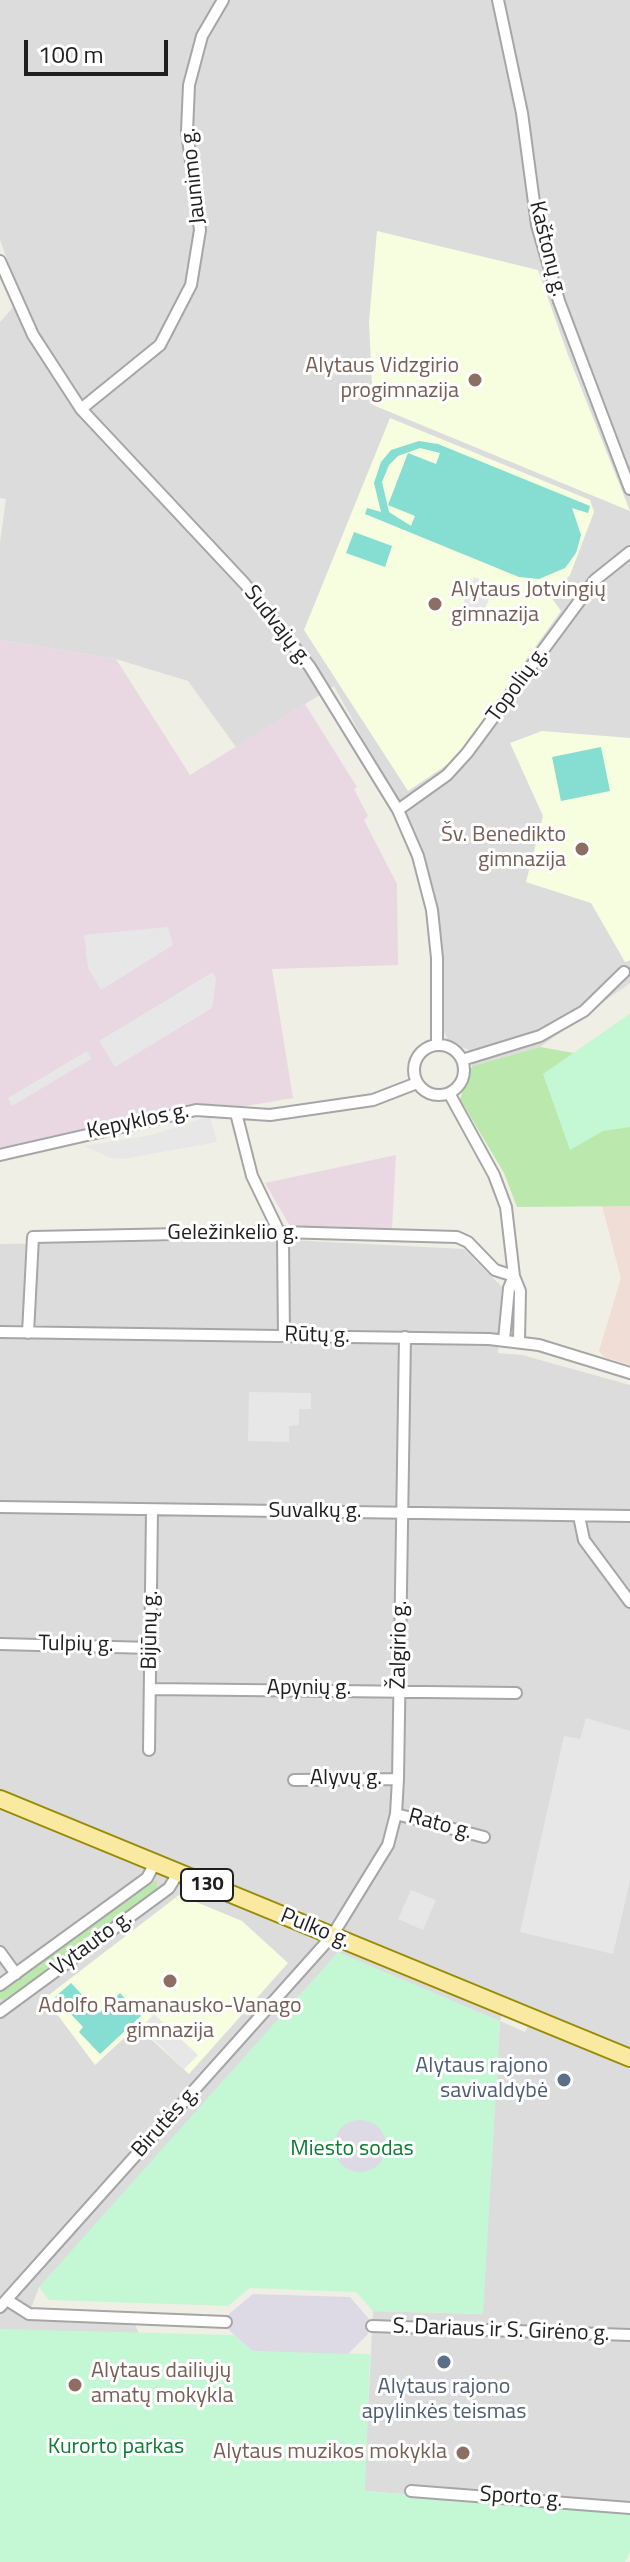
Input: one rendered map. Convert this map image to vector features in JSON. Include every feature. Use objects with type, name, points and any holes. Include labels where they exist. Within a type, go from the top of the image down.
[{"type":"main road","name":"Pulko g.","points":[[0,1799],[630,2058]]},
{"type":"street","name":"Jaunimo g.","points":[[81,409],[160,345],[191,285],[200,230],[187,131],[189,85],[202,36],[223,0]]},
{"type":"street","name":"Kaštonų g.","points":[[498,0],[522,113],[537,225],[559,301],[630,489]]},
{"type":"street","name":"Sudvajų g.","points":[[0,261],[39,346],[81,409],[245,584],[310,667],[398,810],[418,856],[432,910],[437,958],[437,1045]]},
{"type":"street","name":"Topolių g.","points":[[398,810],[447,775],[467,753],[595,580],[630,552]]},
{"type":"street","points":[[462,1060],[540,1036],[584,1011],[624,972]]},
{"type":"street","points":[[437,1045],[449,1047],[462,1060],[462,1079],[449,1093],[435,1095],[417,1083],[414,1069],[419,1056],[437,1045]]},
{"type":"street","name":"Kepyklos g.","points":[[0,1155],[196,1110],[270,1115],[373,1100],[417,1083]]},
{"type":"street","points":[[449,1093],[501,1190],[513,1237],[514,1276],[520,1291],[519,1341]]},
{"type":"street","points":[[236,1113],[252,1176],[280,1232],[285,1249],[284,1336]]},
{"type":"street","name":"Geležinkelio g.","points":[[28,1333],[33,1237],[280,1232],[457,1237],[468,1242],[495,1270],[514,1276]]},
{"type":"street","points":[[504,1340],[509,1288],[514,1276]]},
{"type":"street","name":"Rūtų g.","points":[[0,1332],[504,1340],[519,1341],[630,1373]]},
{"type":"street","name":"Žalgirio g.","points":[[332,1936],[383,1855],[396,1814],[405,1337]]},
{"type":"street","name":"Suvalkų g.","points":[[0,1507],[630,1516]]},
{"type":"street","name":"Bijūnų g.","points":[[149,1750],[152,1510]]},
{"type":"street","points":[[579,1516],[584,1540],[630,1602]]},
{"type":"street","name":"Tulpių g.","points":[[0,1644],[151,1648]]},
{"type":"street","name":"Apynių g.","points":[[151,1689],[399,1689],[516,1693]]},
{"type":"street","name":"Alyvų g.","points":[[294,1780],[398,1779]]},
{"type":"street","name":"Rato g.","points":[[396,1814],[484,1837]]},
{"type":"street","name":"Vytauto g.","points":[[0,1985],[147,1878],[155,1863]]},
{"type":"street","name":"Vytauto g.","points":[[0,2011],[169,1888],[178,1873]]},
{"type":"street","name":"Birutės g.","points":[[4,2304],[332,1936]]},
{"type":"street","points":[[0,1952],[16,1974]]},
{"type":"street","points":[[4,2304],[29,2314],[226,2322]]},
{"type":"street","name":"S. Dariaus ir S. Girėno g.","points":[[372,2326],[630,2335]]},
{"type":"street","name":"Sporto g.","points":[[411,2491],[630,2508]]},
{"type":"shaded area","points":[[0,0],[630,0],[630,983],[540,1047],[472,1066],[469,1050],[450,1043],[443,1031],[441,930],[419,842],[334,686],[236,747],[188,681],[116,659],[0,640],[0,542],[6,499],[0,498],[0,322],[21,298],[0,240]]},
{"type":"shaded area","name":"Alytaus Vidzgirio progimnazija","points":[[377,231],[538,270],[630,511],[373,405],[369,322]]},
{"type":"shaded area","name":"Alytaus Jotvingių gimnazija","points":[[390,418],[590,500],[594,512],[570,575],[551,597],[561,611],[454,760],[408,791],[304,630]]},
{"type":"shaded area","points":[[419,441],[438,444],[590,506],[588,513],[572,508],[581,535],[576,553],[565,568],[539,579],[519,577],[365,514],[367,508],[381,512],[374,483],[381,462],[391,450]],"holes":[[[420,448],[440,453],[436,464],[408,453],[388,505],[415,516],[411,526],[389,512],[382,482],[389,465],[398,456]]]},
{"type":"shaded area","points":[[354,532],[392,546],[385,567],[346,553]]},
{"type":"shaded area","points":[[474,577],[495,585],[481,618],[461,609]]},
{"type":"shaded area","points":[[0,640],[116,659],[190,775],[305,704],[357,787],[354,789],[368,816],[364,820],[397,884],[398,965],[272,969],[293,1098],[0,1148]]},
{"type":"shaded area","name":"Šv. Benedikto gimnazija","points":[[542,731],[630,738],[630,960],[625,962],[591,903],[526,882],[543,816],[510,743]]},
{"type":"shaded area","points":[[601,747],[610,791],[561,801],[552,757]]},
{"type":"shaded area","points":[[168,927],[173,945],[101,990],[88,968],[84,935]]},
{"type":"shaded area","points":[[213,972],[216,979],[212,1008],[115,1067],[99,1041]]},
{"type":"shaded area","points":[[87,1051],[91,1059],[12,1106],[8,1098]]},
{"type":"shaded area","points":[[210,1116],[217,1142],[123,1159],[111,1158],[84,1146],[151,1135]]},
{"type":"shaded area","points":[[396,1155],[392,1229],[290,1226],[265,1183]]},
{"type":"shaded area","points":[[602,1206],[630,1206],[630,1365],[604,1357],[599,1351],[621,1278]]},
{"type":"shaded area","points":[[291,1240],[464,1249],[502,1287],[498,1353],[522,1355],[630,1385],[630,2048],[506,1999],[500,2021],[39,2287],[29,2314],[133,2319],[139,2334],[0,2414],[0,1244]]},
{"type":"shaded area","points":[[249,1392],[311,1393],[311,1409],[299,1409],[299,1425],[289,1426],[289,1442],[248,1441]]},
{"type":"shaded area","points":[[586,1718],[630,1731],[630,1881],[613,1954],[520,1932],[564,1736],[580,1739]]},
{"type":"shaded area","points":[[411,1890],[436,1900],[423,1930],[398,1919]]},
{"type":"shaded area","name":"Adolfo Ramanausko-Vanago gimnazija","points":[[179,1895],[242,1921],[288,1963],[189,2074],[137,2026],[95,2065],[45,1998]]},
{"type":"shaded area","points":[[71,1983],[99,2013],[120,1993],[141,2016],[100,2054],[79,2032],[83,2027],[55,1997]]},
{"type":"shaded area","points":[[154,2014],[198,2055],[184,2069],[141,2028]]},
{"type":"shaded area","points":[[500,2021],[525,2032],[528,2026],[630,2069],[630,2512],[364,2491],[373,2311],[482,2314]]},
{"type":"shaded area","points":[[360,2120],[379,2127],[386,2146],[379,2165],[360,2172],[341,2165],[334,2146],[341,2127]]},
{"type":"shaded area","points":[[253,2294],[350,2297],[369,2319],[368,2334],[348,2354],[252,2351],[229,2330],[229,2314]]},
{"type":"green space","points":[[630,1014],[630,1206],[517,1207],[504,1173],[460,1099],[472,1066],[540,1047],[574,1053]]},
{"type":"green space","points":[[630,1014],[630,1127],[603,1131],[570,1150],[543,1074]]},
{"type":"green space","points":[[157,1880],[157,1890],[6,2002],[0,1998],[0,1992]]},
{"type":"green space","name":"Miesto sodas","points":[[338,1952],[500,2021],[483,2314],[373,2311],[356,2292],[250,2288],[228,2306],[49,2300],[39,2287]]},
{"type":"green space","name":"Kurorto parkas","points":[[0,2329],[234,2335],[252,2351],[370,2354],[365,2491],[630,2512],[630,2552],[625,2562],[0,2562]]},
{"type":"place","name":"Alytaus Vidzgirio progimnazija","points":[[475,380]]},
{"type":"place","name":"Alytaus Jotvingių gimnazija","points":[[435,604]]},
{"type":"place","name":"Šv. Benedikto gimnazija","points":[[582,849]]},
{"type":"place","name":"Adolfo Ramanausko-Vanago gimnazija","points":[[170,1981]]},
{"type":"place","name":"Alytaus rajono savivaldybė","points":[[564,2080]]},
{"type":"place","name":"Alytaus rajono apylinkės teismas","points":[[444,2362]]},
{"type":"place","name":"Alytaus dailiųjų amatų mokykla","points":[[75,2385]]},
{"type":"place","name":"Alytaus muzikos mokykla","points":[[463,2453]]}]
